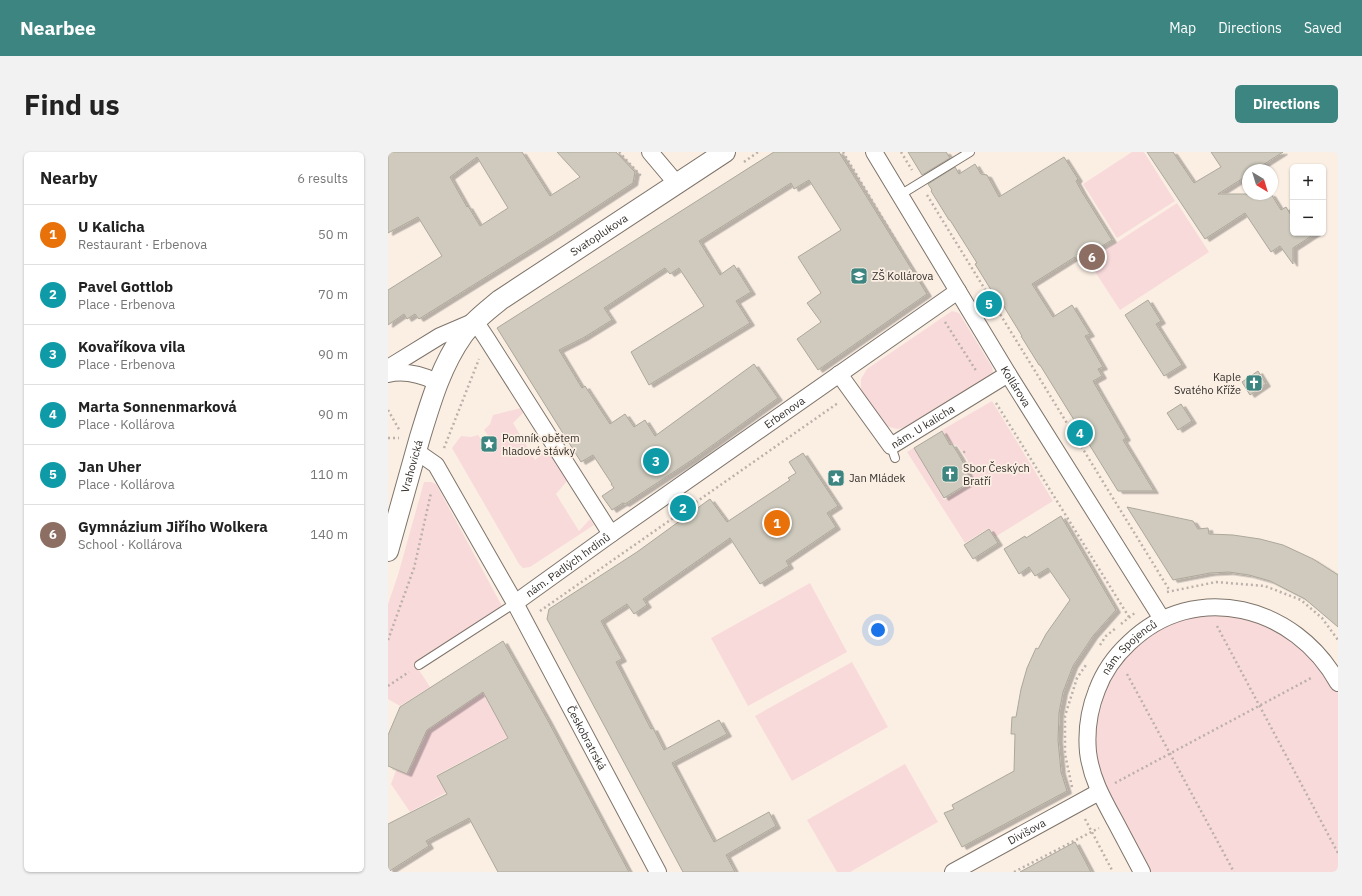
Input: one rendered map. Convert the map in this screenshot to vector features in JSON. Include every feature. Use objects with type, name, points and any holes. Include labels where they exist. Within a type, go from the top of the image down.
[{"type":"street","points":[[650,152],[677,184]]},
{"type":"street","name":"Svatoplukova","points":[[437,382],[463,335],[475,321],[500,300],[725,152]]},
{"type":"street","name":"Kollárova","points":[[874,152],[1008,374],[1162,619]]},
{"type":"street","name":"Erbenova","points":[[611,534],[958,291]]},
{"type":"street","name":"Svatoplukova","points":[[388,368],[440,336],[475,321]]},
{"type":"street","name":"nám. Padlých hrdinů","points":[[416,451],[436,465],[515,603],[611,534],[475,321]]},
{"type":"street","points":[[388,374],[394,372],[408,373],[425,377],[437,382]]},
{"type":"street","name":"nám. U kalicha","points":[[839,374],[893,452],[1008,374]]},
{"type":"street","name":"Vrahovická","points":[[388,551],[437,382]]},
{"type":"street","name":"Českobratrská","points":[[515,603],[658,872]]},
{"type":"street","name":"nám. Spojenců","points":[[1142,872],[1097,787],[1088,752],[1087,741],[1088,718],[1099,683],[1115,658],[1137,634],[1162,619],[1182,612],[1206,608],[1227,608],[1257,613],[1278,622],[1302,639],[1314,650],[1335,677]]},
{"type":"street","name":"Divišova","points":[[953,872],[1077,803],[1097,787]]},
{"type":"lane","points":[[900,195],[970,152]]},
{"type":"lane","name":"nám. Padlých hrdinů","points":[[419,665],[515,603]]},
{"type":"path","points":[[619,152],[642,177]]},
{"type":"path","points":[[901,152],[1170,591]]},
{"type":"path","points":[[540,611],[853,393]]},
{"type":"path","points":[[388,410],[400,430],[396,444]]},
{"type":"path","points":[[388,438],[398,438]]},
{"type":"path","points":[[445,445],[448,452]]},
{"type":"path","points":[[959,455],[966,451]]},
{"type":"path","points":[[1098,648],[1106,636],[1150,600],[1170,591],[1216,582],[1265,586],[1301,600],[1322,618],[1338,640]]},
{"type":"path","points":[[1206,608],[1338,853]]},
{"type":"path","points":[[1115,658],[1121,663],[1234,872]]},
{"type":"path","points":[[1090,660],[1078,678],[1065,716],[1065,754],[1073,794],[1090,832],[1113,872]]},
{"type":"path","points":[[388,686],[419,665]]},
{"type":"path","points":[[1097,787],[1110,786],[1259,706],[1335,677]]},
{"type":"path","points":[[1014,872],[1090,832],[1115,821]]},
{"type":"shaded area","points":[[1132,152],[1144,152],[1175,201],[1117,238],[1083,184]]},
{"type":"shaded area","points":[[1177,203],[1209,252],[1120,310],[1088,261]]},
{"type":"shaded area","points":[[952,311],[959,313],[992,367],[993,372],[990,376],[906,427],[897,429],[886,426],[864,395],[861,389],[861,379],[867,369]]},
{"type":"shaded area","points":[[992,401],[1053,501],[995,537],[989,528],[965,543],[907,452],[915,447],[944,500],[974,481],[965,467],[967,466],[968,461],[958,446],[952,444],[942,430]]},
{"type":"shaded area","points":[[521,408],[523,413],[513,423],[535,460],[547,449],[567,481],[556,494],[579,531],[590,519],[594,525],[530,567],[523,568],[519,564],[452,448],[461,436],[471,437],[478,435],[488,452],[496,446],[484,430],[490,424],[493,415]]},
{"type":"shaded area","points":[[424,482],[436,484],[502,606],[415,664],[430,687],[400,706],[388,699],[388,604],[398,575]]},
{"type":"shaded area","points":[[810,583],[847,652],[748,706],[711,638]]},
{"type":"shaded area","points":[[1216,611],[1257,617],[1300,641],[1331,681],[1338,693],[1338,872],[1151,872],[1102,781],[1092,741],[1101,685],[1127,650],[1178,618]]},
{"type":"shaded area","points":[[852,662],[888,727],[792,781],[755,716]]},
{"type":"shaded area","points":[[480,684],[508,737],[437,775],[447,792],[410,812],[391,784],[397,768],[427,728]]},
{"type":"shaded area","points":[[905,764],[938,822],[850,872],[837,872],[807,820]]},
{"type":"building","points":[[388,152],[522,152],[550,196],[580,177],[557,152],[616,152],[635,172],[633,183],[552,236],[419,319],[415,314],[407,319],[404,314],[388,325],[388,290],[442,256],[418,217],[388,233]],"holes":[[[477,157],[508,208],[480,226],[450,177]]]},
{"type":"building","points":[[774,152],[839,152],[927,294],[818,370],[797,339],[821,322],[807,303],[821,293],[798,257],[841,230],[809,180],[794,189],[791,183],[699,241],[720,275],[734,265],[751,292],[736,301],[750,323],[649,385],[631,352],[704,306],[679,268],[670,274],[665,268],[604,308],[612,320],[583,338],[559,350],[582,388],[585,386],[610,424],[625,414],[634,427],[645,420],[655,436],[754,364],[778,398],[692,460],[625,504],[623,503],[612,510],[602,496],[614,488],[612,484],[593,455],[581,462],[497,328]]},
{"type":"building","points":[[908,152],[946,152],[950,158],[922,175]]},
{"type":"building","points":[[1147,152],[1173,152],[1194,183],[1221,167],[1211,152],[1283,152],[1264,164],[1242,164],[1242,179],[1218,194],[1242,194],[1242,200],[1275,200],[1281,210],[1286,207],[1290,213],[1290,236],[1311,236],[1293,248],[1293,264],[1280,246],[1271,252],[1245,213],[1205,239]]},
{"type":"building","points":[[1064,157],[1078,179],[1076,181],[1082,192],[1112,240],[1077,261],[1075,257],[1032,284],[1053,317],[1072,305],[1090,334],[1085,336],[1103,367],[1098,369],[1102,376],[1093,381],[1126,438],[1123,440],[1154,491],[1118,491],[995,292],[993,293],[975,264],[977,263],[928,184],[955,167],[959,174],[975,164],[981,174],[987,175],[999,197]]},
{"type":"building","points":[[1148,300],[1161,321],[1156,324],[1182,365],[1164,376],[1125,315]]},
{"type":"building","name":"Kaple Svatého Kříže","points":[[1258,371],[1266,384],[1250,395],[1242,382]]},
{"type":"building","points":[[1181,404],[1192,421],[1178,430],[1167,413]]},
{"type":"building","points":[[942,431],[950,445],[952,444],[959,455],[972,481],[944,498],[914,448]]},
{"type":"building","points":[[803,453],[838,506],[827,513],[836,527],[786,561],[789,566],[760,584],[730,538],[643,599],[647,605],[634,614],[627,604],[601,621],[622,659],[616,662],[651,729],[653,728],[664,750],[719,720],[727,734],[672,763],[714,842],[769,812],[776,826],[726,855],[735,872],[683,872],[547,619],[549,609],[637,552],[710,499],[727,522],[790,480],[788,478],[796,473],[789,462]]},
{"type":"building","points":[[1127,507],[1193,521],[1198,529],[1208,528],[1209,534],[1233,535],[1260,539],[1283,545],[1313,559],[1338,575],[1338,627],[1305,599],[1270,581],[1249,575],[1229,572],[1210,573],[1173,580]]},
{"type":"building","points":[[1061,516],[1116,610],[1093,636],[1073,666],[1063,692],[1059,713],[1058,740],[1061,772],[1067,791],[962,847],[944,813],[954,809],[952,805],[1014,771],[1015,734],[1011,734],[1012,717],[1016,717],[1021,689],[1027,668],[1036,648],[1038,649],[1046,634],[1070,600],[1048,568],[1035,576],[1029,567],[1019,574],[1004,549],[1025,536],[1026,538]]},
{"type":"building","points":[[989,529],[998,543],[973,559],[964,545]]},
{"type":"building","points":[[503,641],[547,719],[629,872],[498,872],[469,818],[426,841],[429,846],[388,872],[388,824],[447,794],[437,776],[508,738],[483,692],[427,730],[407,774],[388,766],[388,735],[400,707]]},
{"type":"building","points":[[1075,842],[1091,872],[1020,872]]},
{"type":"place","name":"Gymnázium Jiřího Wolkera","points":[[1092,257]]},
{"type":"place","name":"ZŠ Kollárova","points":[[859,276]]},
{"type":"place","name":"Jan Uher","points":[[989,304]]},
{"type":"place","name":"Kaple Svatého Kříže","points":[[1254,383]]},
{"type":"place","name":"Marta Sonnenmarková","points":[[1080,433]]},
{"type":"place","name":"Pomník obětem hladové stávky","points":[[489,444]]},
{"type":"place","name":"Kovaříkova vila","points":[[656,461]]},
{"type":"place","name":"Sbor Českých Bratří","points":[[950,474]]},
{"type":"place","name":"Jan Mládek","points":[[836,478]]},
{"type":"place","name":"Pavel Gottlob","points":[[683,508]]},
{"type":"place","name":"U Kalicha","points":[[777,523]]}]
